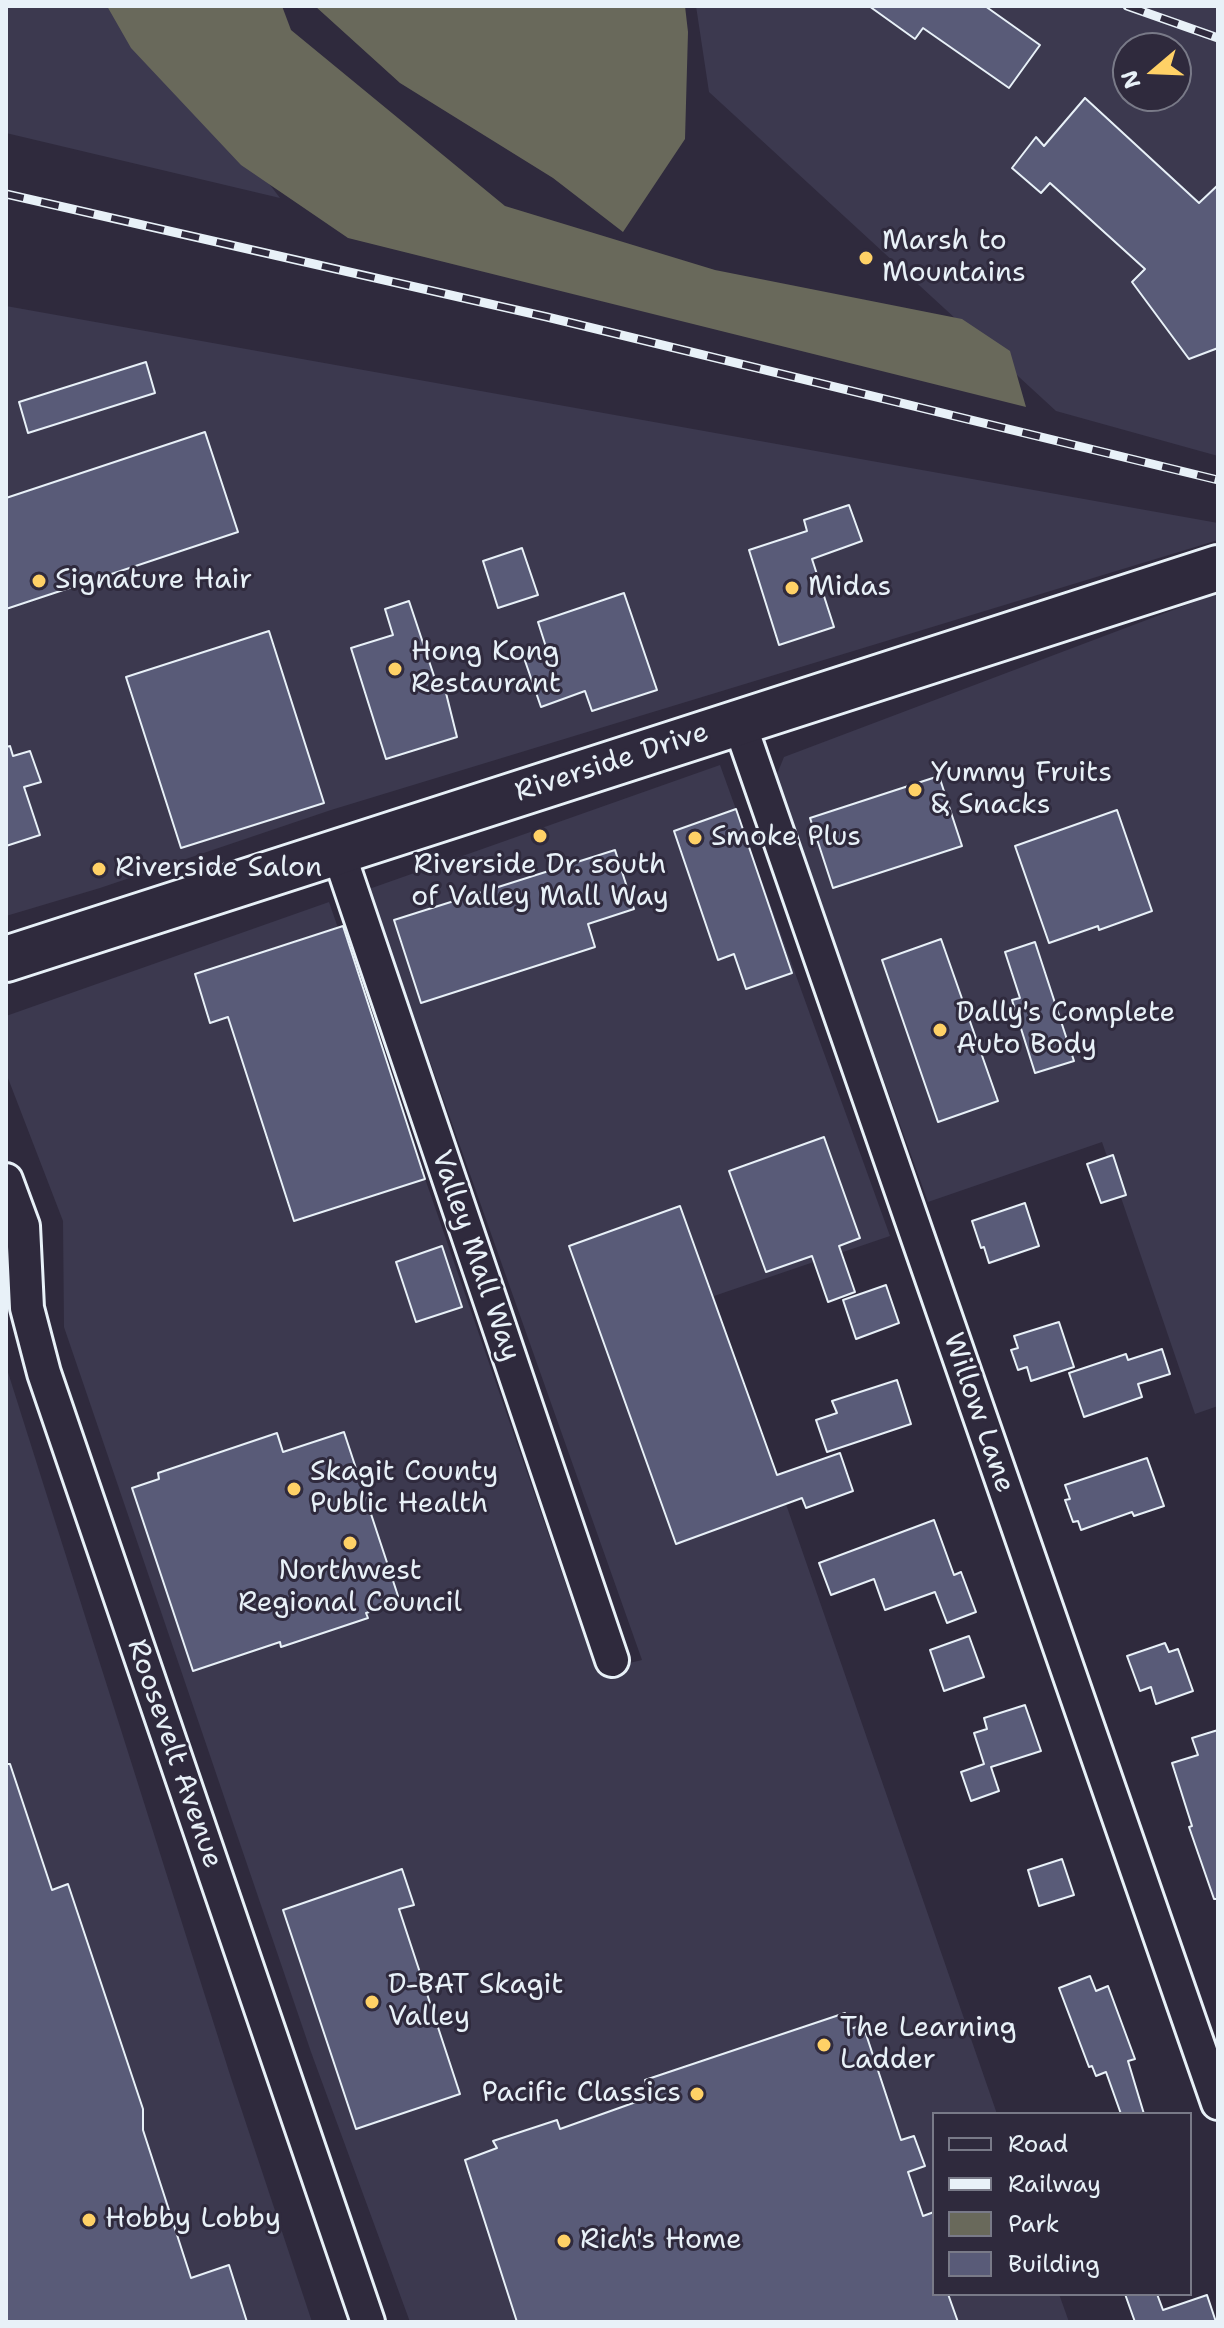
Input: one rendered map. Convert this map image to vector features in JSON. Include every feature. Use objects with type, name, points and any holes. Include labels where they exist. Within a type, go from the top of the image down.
[{"type":"main road","name":"Riverside Drive","points":[[6,959],[1218,568]]},
{"type":"street","name":"Willow Lane","points":[[739,722],[1218,2103]]},
{"type":"street","name":"Valley Mall Way","points":[[338,851],[612,1660]]},
{"type":"street","name":"Roosevelt Avenue","points":[[6,1180],[23,1226],[27,1308],[44,1373],[368,2322]]},
{"type":"shaded area","points":[[6,6],[134,6],[280,198],[6,133]]},
{"type":"shaded area","points":[[696,6],[1218,6],[1218,456],[1056,411],[709,92]]},
{"type":"shaded area","points":[[6,306],[1218,523],[1218,540],[331,810],[100,888],[6,916]]},
{"type":"shaded area","points":[[1218,593],[1218,1406],[1195,1414],[1102,1142],[928,1202],[775,779],[784,757]]},
{"type":"shaded area","points":[[720,765],[890,1236],[714,1296],[996,2112],[932,2112],[932,2296],[1060,2296],[1069,2322],[410,2322],[311,2052],[64,1327],[63,1221],[6,1073],[6,1016],[329,902],[596,1671],[642,1660],[369,889]]},
{"type":"shaded area","points":[[6,1366],[231,2078],[312,2322],[6,2322]]},
{"type":"green space","points":[[107,6],[282,6],[291,30],[505,206],[715,270],[962,319],[1010,351],[1026,407],[348,238],[241,165],[131,48]]},
{"type":"green space","points":[[315,6],[685,6],[688,32],[685,139],[623,232],[553,178],[400,83]]},
{"type":"building","points":[[869,6],[985,6],[1040,45],[1009,88],[923,28],[915,39]]},
{"type":"building","points":[[1085,98],[1199,203],[1218,185],[1218,348],[1189,359],[1132,282],[1145,269],[1050,183],[1041,193],[1012,168],[1036,137],[1044,146]]},
{"type":"building","points":[[146,362],[155,393],[28,433],[19,402]]},
{"type":"building","points":[[205,432],[238,532],[6,609],[6,498]]},
{"type":"building","name":"Midas","points":[[849,505],[862,541],[812,559],[834,627],[779,645],[749,550],[807,531],[804,520]]},
{"type":"building","points":[[522,548],[538,595],[498,608],[483,561]]},
{"type":"building","points":[[624,593],[657,690],[592,711],[585,691],[541,707],[523,655],[546,647],[538,622]]},
{"type":"building","name":"Hong Kong Restaurant","points":[[409,601],[439,691],[445,689],[457,737],[386,759],[351,648],[393,635],[385,609]]},
{"type":"building","points":[[269,631],[324,803],[181,848],[126,677]]},
{"type":"building","points":[[10,746],[13,756],[30,751],[41,782],[24,787],[40,835],[6,846],[6,747]]},
{"type":"building","points":[[939,776],[962,846],[833,888],[810,818]]},
{"type":"building","points":[[736,809],[792,973],[746,989],[734,954],[718,960],[674,831]]},
{"type":"building","points":[[1117,810],[1152,911],[1099,930],[1098,926],[1049,943],[1015,846]]},
{"type":"building","points":[[615,850],[634,909],[588,924],[595,947],[421,1003],[394,920]]},
{"type":"building","points":[[343,926],[425,1179],[294,1221],[228,1017],[210,1023],[195,974]]},
{"type":"building","name":"Dally's Complete Auto Body","points":[[941,939],[998,1101],[938,1122],[882,960]]},
{"type":"building","points":[[1035,942],[1074,1061],[1035,1073],[1012,1000],[1020,998],[1005,952]]},
{"type":"building","points":[[824,1137],[860,1238],[839,1246],[855,1292],[828,1302],[812,1256],[766,1272],[729,1171]]},
{"type":"building","points":[[1113,1155],[1126,1195],[1101,1203],[1087,1164]]},
{"type":"building","points":[[1025,1203],[1039,1246],[989,1263],[972,1221]]},
{"type":"building","points":[[680,1206],[777,1475],[840,1453],[853,1491],[806,1508],[802,1498],[676,1544],[569,1246]]},
{"type":"building","points":[[442,1246],[462,1307],[416,1322],[396,1262]]},
{"type":"building","points":[[886,1285],[899,1323],[856,1339],[843,1300]]},
{"type":"building","points":[[1059,1322],[1074,1367],[1031,1381],[1027,1367],[1018,1370],[1011,1350],[1018,1348],[1014,1336]]},
{"type":"building","points":[[1162,1349],[1170,1374],[1138,1384],[1142,1397],[1084,1417],[1069,1373],[1126,1354],[1128,1360]]},
{"type":"building","points":[[897,1380],[911,1424],[827,1452],[816,1420],[837,1413],[832,1401]]},
{"type":"building","points":[[344,1432],[400,1602],[366,1613],[368,1618],[281,1647],[280,1642],[193,1671],[132,1488],[159,1479],[158,1473],[277,1433],[283,1452]]},
{"type":"building","points":[[1147,1458],[1164,1506],[1134,1516],[1132,1512],[1081,1530],[1078,1521],[1073,1522],[1065,1500],[1070,1499],[1065,1485]]},
{"type":"building","points":[[934,1520],[954,1575],[961,1572],[976,1612],[947,1623],[935,1592],[885,1610],[874,1579],[831,1595],[819,1563]]},
{"type":"building","points":[[969,1636],[984,1677],[944,1691],[930,1650]]},
{"type":"building","points":[[1165,1643],[1169,1652],[1178,1649],[1193,1691],[1156,1704],[1151,1687],[1140,1691],[1127,1656]]},
{"type":"building","points":[[1025,1705],[1041,1751],[991,1767],[999,1791],[971,1801],[961,1772],[984,1764],[974,1733],[987,1729],[984,1718]]},
{"type":"building","points":[[1218,1730],[1218,1899],[1214,1899],[1189,1827],[1192,1826],[1172,1763],[1198,1755],[1192,1738]]},
{"type":"building","points":[[6,1764],[10,1764],[52,1890],[68,1884],[143,2109],[143,2130],[191,2278],[229,2265],[247,2322],[6,2322]]},
{"type":"building","points":[[1062,1859],[1074,1895],[1039,1906],[1028,1870]]},
{"type":"building","name":"D-BAT Skagit Valley","points":[[402,1869],[414,1905],[399,1909],[460,2094],[356,2129],[283,1910]]},
{"type":"building","points":[[1090,1976],[1096,1991],[1108,1986],[1135,2059],[1128,2061],[1143,2112],[1120,2112],[1106,2072],[1096,2076],[1092,2066],[1089,2067],[1059,1988]]},
{"type":"building","points":[[845,2013],[850,2029],[863,2025],[901,2140],[914,2136],[925,2166],[908,2172],[923,2216],[932,2213],[932,2296],[949,2296],[958,2322],[517,2322],[465,2160],[497,2148],[493,2141],[557,2120],[560,2129],[650,2097],[645,2080]]},
{"type":"building","points":[[1207,2295],[1216,2322],[1135,2322],[1126,2296],[1158,2296],[1163,2310]]},
{"type":"railway","points":[[1127,6],[1218,38]]},
{"type":"railway","points":[[6,194],[547,317],[1218,480]]},
{"type":"place","name":"Marsh to Mountains","points":[[866,258]]},
{"type":"place","name":"Signature Hair","points":[[39,581]]},
{"type":"place","name":"Midas","points":[[792,588]]},
{"type":"place","name":"Hong Kong Restaurant","points":[[395,669]]},
{"type":"place","name":"Yummy Fruits & Snacks","points":[[915,790]]},
{"type":"place","name":"Riverside Dr. south of Valley Mall Way","points":[[540,836]]},
{"type":"place","name":"Smoke Plus","points":[[695,838]]},
{"type":"place","name":"Riverside Salon","points":[[99,869]]},
{"type":"place","name":"Dally's Complete Auto Body","points":[[940,1030]]},
{"type":"place","name":"Skagit County Public Health","points":[[294,1489]]},
{"type":"place","name":"Northwest Regional Council","points":[[350,1543]]},
{"type":"place","name":"D-BAT Skagit Valley","points":[[372,2002]]},
{"type":"place","name":"The Learning Ladder","points":[[824,2045]]},
{"type":"place","name":"Pacific Classics","points":[[697,2094]]},
{"type":"place","name":"Hobby Lobby","points":[[89,2220]]},
{"type":"place","name":"Rich's Home","points":[[564,2241]]}]
